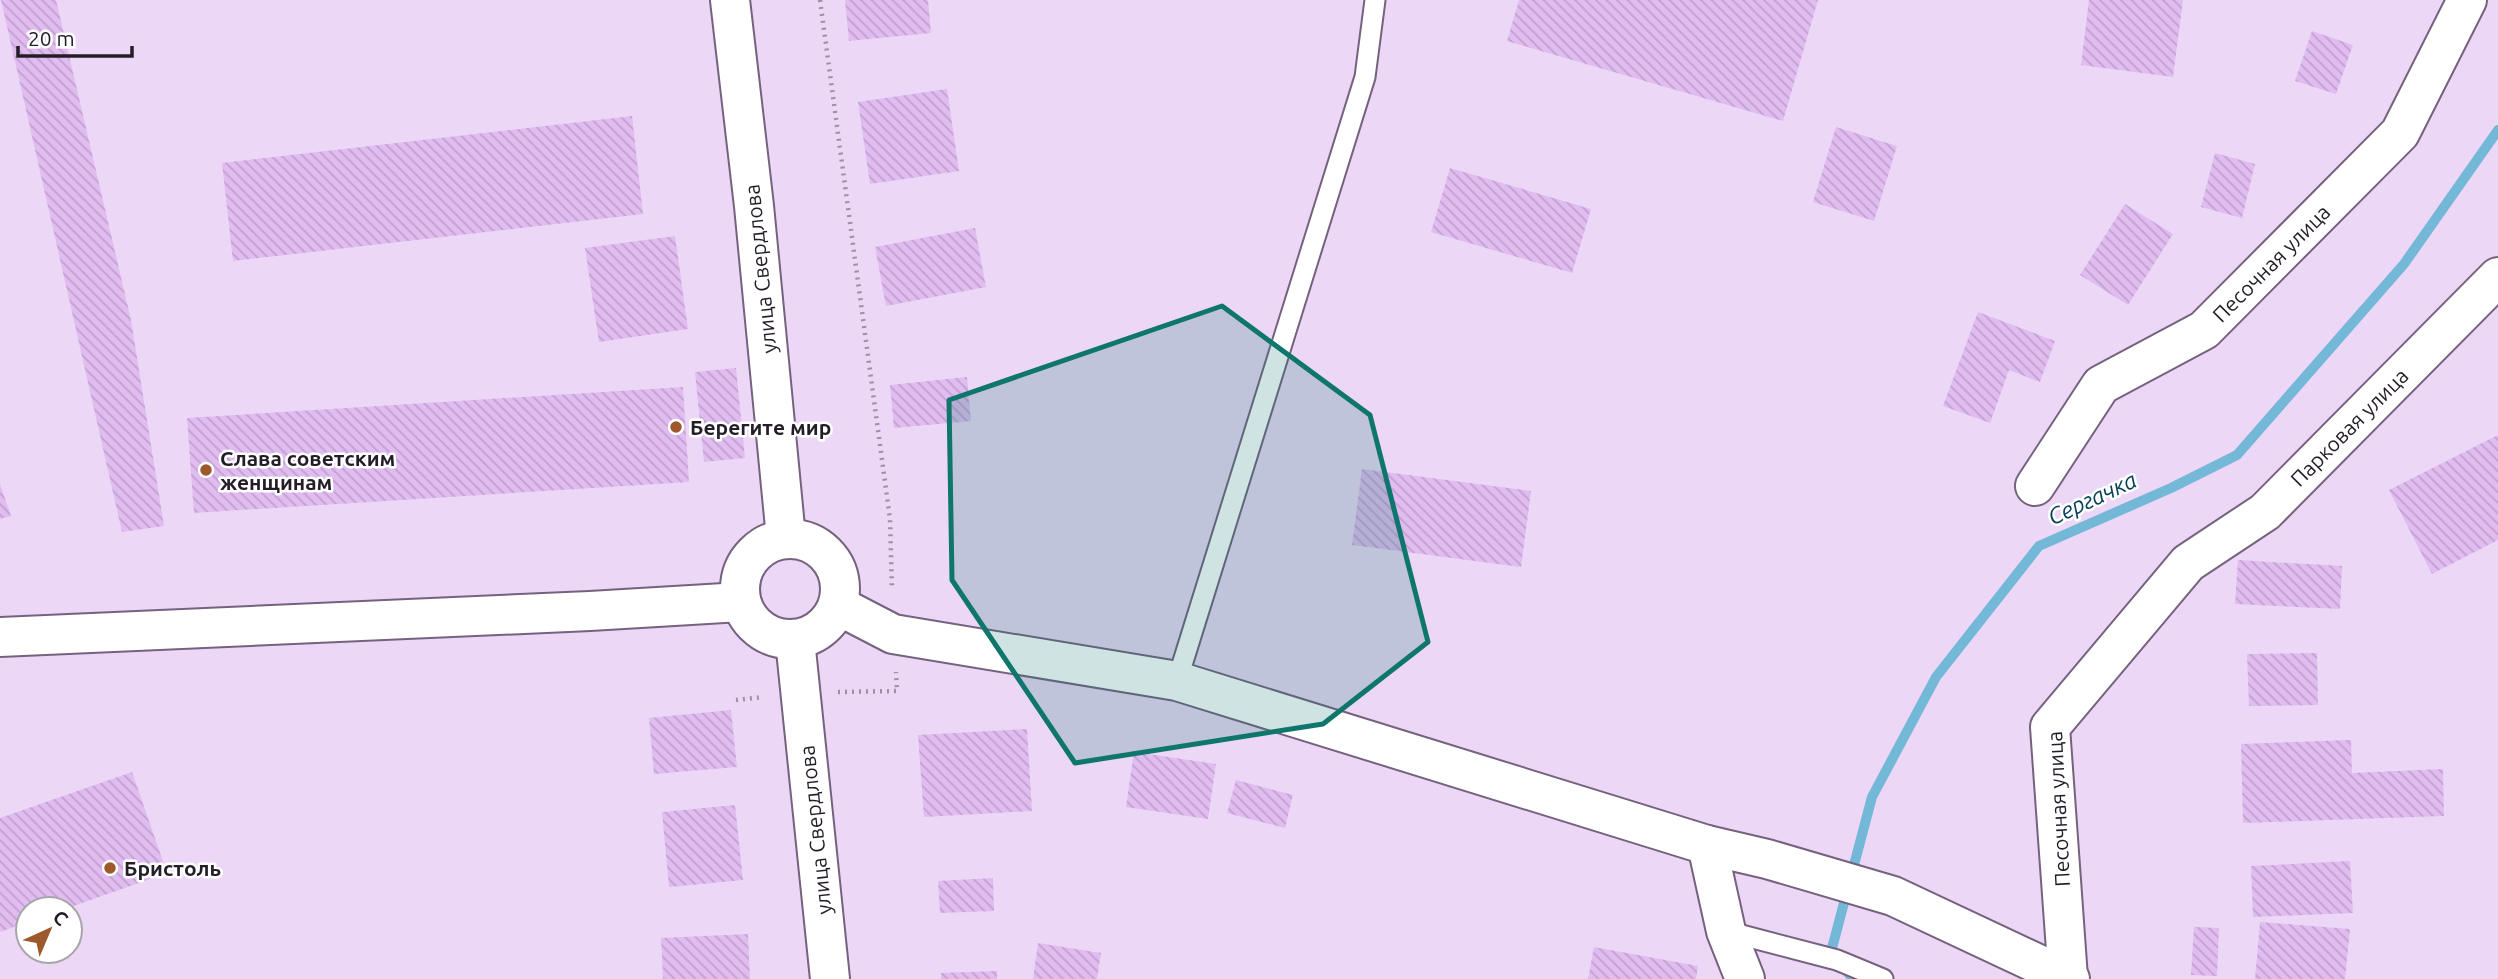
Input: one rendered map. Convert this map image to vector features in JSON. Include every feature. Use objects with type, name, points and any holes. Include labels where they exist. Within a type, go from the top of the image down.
[{"type":"street","name":"улица Свердлова","points":[[730,0],[754,206],[786,538]]},
{"type":"street","name":"Песочная улица","points":[[2035,486],[2101,385],[2204,331],[2400,133],[2468,0]]},
{"type":"street","name":"Парковая улица","points":[[2188,563],[2264,512],[2498,277]]},
{"type":"street","points":[[786,538],[818,546],[839,572],[839,606],[822,630],[795,640],[761,631],[741,602],[742,573],[759,549],[786,538]]},
{"type":"street","name":"Песочная улица","points":[[2069,979],[2050,727],[2188,563]]},
{"type":"street","points":[[0,637],[741,602]]},
{"type":"street","points":[[839,606],[893,634],[1177,681],[1707,845],[1767,859],[1893,896],[2069,979]]},
{"type":"street","name":"улица Свердлова","points":[[795,640],[831,979]]},
{"type":"street","points":[[1707,845],[1726,931],[1745,979]]},
{"type":"lane","points":[[1177,681],[1365,77],[1376,0]]},
{"type":"lane","points":[[1726,931],[1837,960],[1883,979]]},
{"type":"path","points":[[736,700],[802,693],[897,691],[890,519],[820,0]]},
{"type":"highlighted area","points":[[1222,306],[1370,415],[1428,642],[1323,724],[1075,763],[952,580],[949,400]]},
{"type":"building","points":[[1,0],[56,0],[131,320],[164,526],[122,532]]},
{"type":"building","points":[[845,0],[928,0],[931,33],[849,41]]},
{"type":"building","points":[[1519,0],[1818,0],[1783,121],[1507,41]]},
{"type":"building","points":[[2089,0],[2183,0],[2173,77],[2081,65]]},
{"type":"building","points":[[2312,31],[2353,45],[2336,94],[2295,81]]},
{"type":"building","points":[[947,89],[959,171],[870,184],[858,102]]},
{"type":"building","points":[[632,116],[643,214],[233,261],[222,163]]},
{"type":"building","points":[[1836,127],[1897,146],[1874,221],[1813,202]]},
{"type":"building","points":[[2215,153],[2255,164],[2242,218],[2201,207]]},
{"type":"building","points":[[1450,168],[1591,209],[1572,273],[1431,232]]},
{"type":"building","points":[[2125,204],[2173,234],[2128,305],[2080,275]]},
{"type":"building","points":[[975,228],[986,287],[886,306],[875,247]]},
{"type":"building","points":[[675,236],[688,329],[599,342],[585,248]]},
{"type":"building","points":[[1978,312],[2055,341],[2040,382],[2009,370],[1990,423],[1943,406]]},
{"type":"building","points":[[736,368],[745,458],[704,462],[695,372]]},
{"type":"building","points":[[967,377],[971,421],[894,428],[890,385]]},
{"type":"building","points":[[683,387],[689,482],[194,513],[187,418]]},
{"type":"building","points":[[2498,435],[2498,540],[2432,574],[2389,490]]},
{"type":"building","points":[[1362,469],[1531,491],[1521,567],[1352,545]]},
{"type":"building","points":[[0,484],[11,516],[0,519]]},
{"type":"building","points":[[2238,560],[2342,566],[2340,609],[2235,604]]},
{"type":"building","points":[[2317,653],[2318,705],[2249,706],[2247,654]]},
{"type":"building","points":[[731,710],[737,767],[654,774],[649,718]]},
{"type":"building","points":[[1027,729],[1032,811],[924,817],[918,735]]},
{"type":"building","points":[[2351,740],[2352,773],[2443,769],[2444,816],[2243,823],[2241,744]]},
{"type":"building","points":[[1134,752],[1216,764],[1208,819],[1126,807]]},
{"type":"building","points":[[132,772],[167,873],[84,902],[84,895],[14,895],[14,927],[0,932],[0,818]]},
{"type":"building","points":[[1236,780],[1293,795],[1285,828],[1227,813]]},
{"type":"building","points":[[735,805],[743,880],[669,887],[662,812]]},
{"type":"building","points":[[2350,861],[2353,913],[2253,917],[2251,866]]},
{"type":"building","points":[[993,878],[994,911],[940,913],[938,881]]},
{"type":"building","points":[[2260,922],[2350,929],[2345,979],[2255,979]]},
{"type":"building","points":[[2194,927],[2219,928],[2217,976],[2191,975]]},
{"type":"building","points":[[748,934],[750,979],[663,979],[661,938]]},
{"type":"building","points":[[1038,943],[1101,953],[1097,979],[1033,979]]},
{"type":"building","points":[[1594,947],[1698,966],[1696,979],[1588,979]]},
{"type":"building","points":[[997,971],[997,979],[941,979],[941,973]]},
{"type":"waterway","name":"Сергачка","points":[[1853,979],[1831,952],[1872,797],[1936,677],[2039,546],[2171,488],[2237,455],[2404,264],[2498,130]]},
{"type":"place","name":"Берегите мир","points":[[676,427]]},
{"type":"place","name":"Слава советским женщинам","points":[[206,470]]},
{"type":"place","name":"Бристоль","points":[[110,868]]}]
